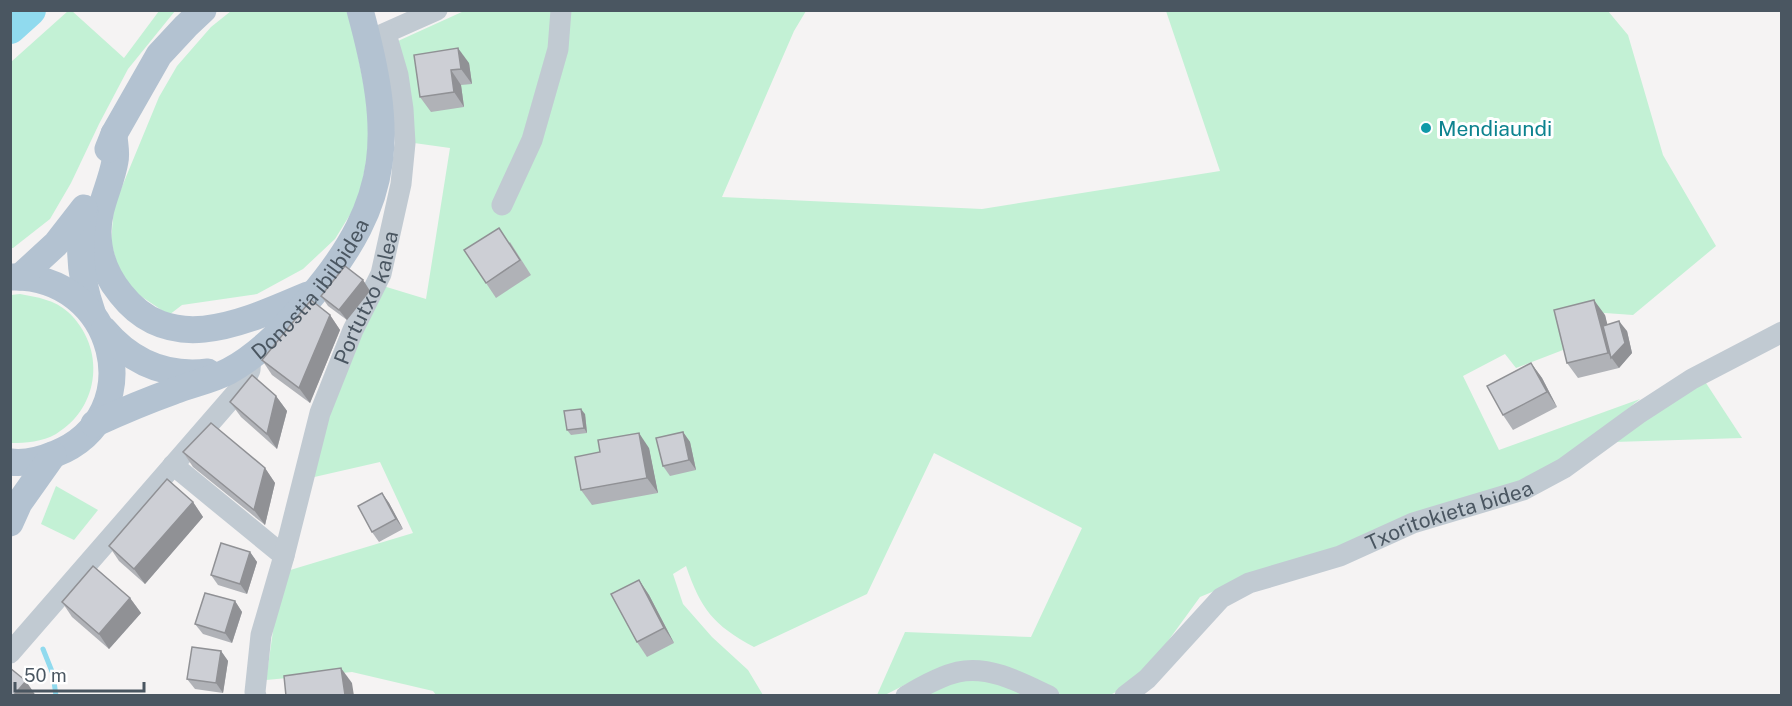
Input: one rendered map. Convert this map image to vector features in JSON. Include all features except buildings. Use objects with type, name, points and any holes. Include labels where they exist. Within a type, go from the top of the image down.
[{"type":"main road","points":[[10,462],[42,460],[65,451],[86,435],[108,398],[112,381],[109,346],[82,277],[80,258],[82,222],[86,204],[114,134],[159,55],[203,10]]},
{"type":"main road","name":"Donostia ibilbidea","points":[[247,359],[272,340],[316,292],[345,254],[370,206],[381,153],[377,37],[360,10]]},
{"type":"main road","points":[[114,134],[116,160],[99,218],[99,247],[102,261],[115,287],[134,308],[146,317],[169,327],[201,331],[236,323],[316,292]]},
{"type":"main road","points":[[15,277],[56,244],[86,204]]},
{"type":"main road","points":[[15,277],[40,279],[60,286],[77,297],[127,353],[141,362],[170,372],[197,373],[211,371],[247,359]]},
{"type":"main road","points":[[94,424],[150,399],[229,371],[247,359]]},
{"type":"main road","points":[[10,523],[25,494],[53,455]]},
{"type":"street","points":[[377,37],[437,10]]},
{"type":"street","points":[[502,205],[532,140],[558,50],[561,10]]},
{"type":"street","name":"Portutxo kalea","points":[[256,696],[261,635],[284,556],[320,413],[353,330],[381,274],[401,184],[405,143],[398,75],[377,37]]},
{"type":"street","name":"Txoritokieta bidea","points":[[1125,696],[1147,679],[1221,598],[1230,593],[1249,583],[1340,556],[1413,523],[1523,490],[1563,468],[1638,414],[1692,379],[1782,332]]},
{"type":"street","name":"Donostia ibilbidea","points":[[15,645],[246,380],[247,359]]},
{"type":"street","points":[[173,465],[284,556]]},
{"type":"street","points":[[906,696],[921,687],[958,672],[988,672],[1018,681],[1049,696]]},
{"type":"green space","points":[[68,11],[72,11],[124,58],[159,11],[175,11],[128,69],[71,183],[50,219],[11,248],[11,62]]},
{"type":"green space","points":[[231,11],[349,11],[365,91],[370,140],[359,200],[335,239],[303,269],[257,294],[182,305],[169,315],[136,293],[119,271],[111,242],[114,206],[159,97],[177,66],[211,27]]},
{"type":"green space","points":[[464,11],[806,11],[794,31],[722,197],[982,209],[1220,171],[1166,11],[1608,11],[1628,35],[1663,155],[1716,246],[1633,315],[1605,313],[1559,325],[1563,350],[1516,368],[1505,354],[1463,376],[1499,450],[1640,399],[1561,462],[1517,484],[1341,551],[1250,576],[1200,597],[1152,663],[1110,695],[1062,695],[1030,679],[926,674],[885,695],[877,695],[905,632],[1031,637],[1082,528],[934,453],[867,594],[754,647],[728,631],[710,614],[697,594],[686,566],[673,574],[683,604],[712,637],[748,670],[763,695],[436,695],[433,691],[352,672],[266,680],[275,617],[287,571],[413,533],[380,462],[310,478],[334,387],[380,285],[426,299],[450,148],[414,143],[398,41]]},
{"type":"green space","points":[[20,294],[52,302],[68,312],[80,326],[88,342],[93,359],[93,376],[90,393],[71,422],[56,434],[45,439],[11,443],[11,295]]},
{"type":"green space","points":[[1704,380],[1742,438],[1614,442]]},
{"type":"green space","points":[[56,486],[98,510],[74,540],[41,524]]},
{"type":"green space","points":[[960,677],[987,677],[1028,696],[915,696]]},
{"type":"waterway","points":[[10,28],[30,10]]},
{"type":"waterway","points":[[43,649],[53,674],[56,696]]},
{"type":"place","name":"Mendiaundi","points":[[1426,128]]}]
